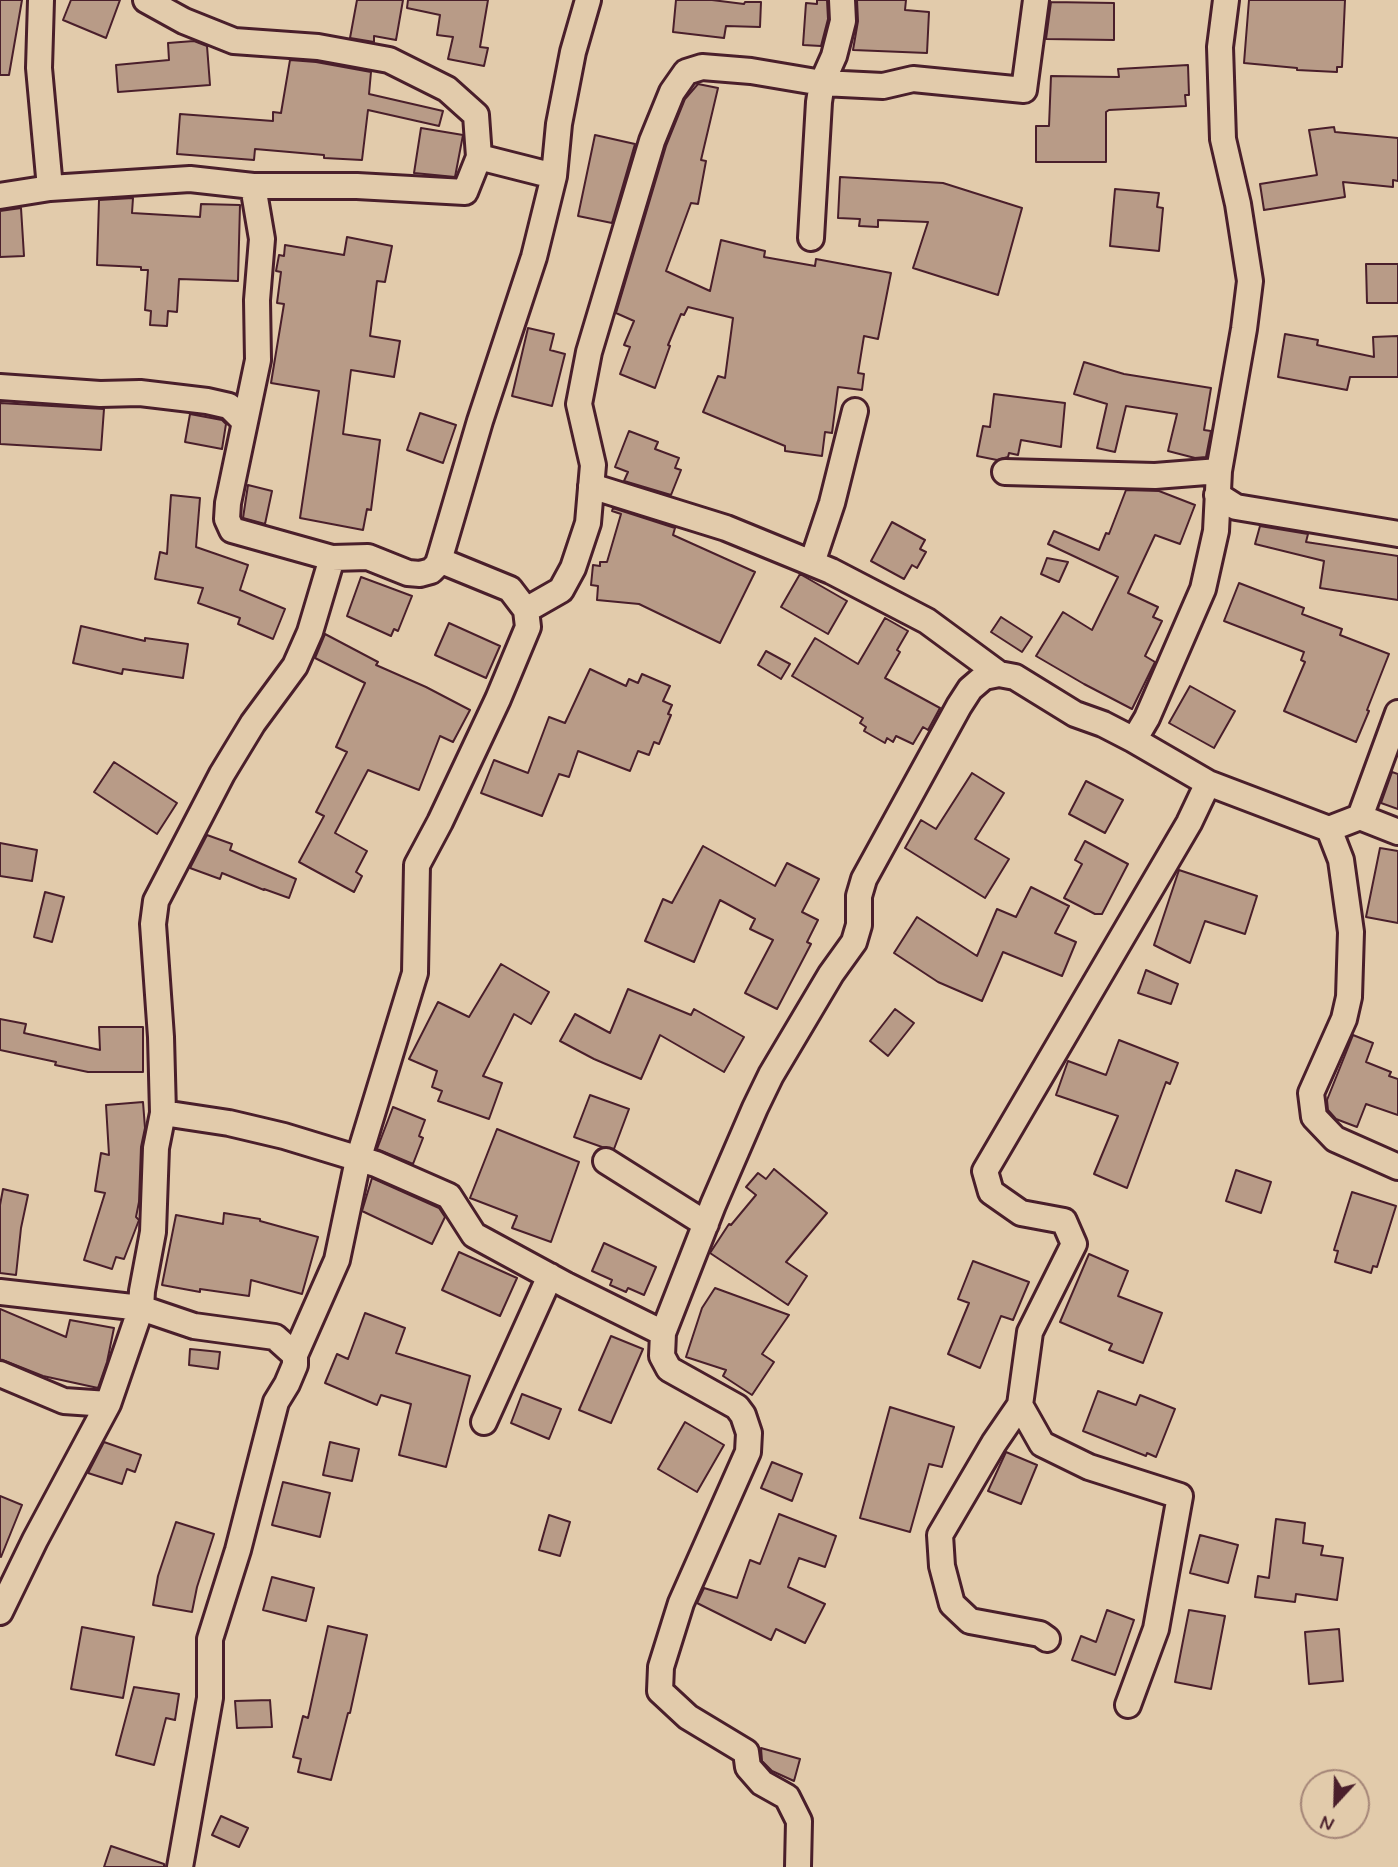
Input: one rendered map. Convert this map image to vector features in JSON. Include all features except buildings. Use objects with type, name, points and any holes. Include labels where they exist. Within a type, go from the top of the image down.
[{"type":"street","points":[[41,0],[39,68],[50,188]]},
{"type":"street","points":[[0,196],[50,188],[190,178],[253,186],[357,186],[465,192],[479,157],[476,115],[447,89],[389,60],[318,47],[234,41],[184,21],[146,0]]},
{"type":"street","points":[[253,186],[262,239],[257,300],[258,360],[252,391],[237,414],[227,519],[232,530],[332,558],[368,557],[408,573],[431,571],[439,560],[480,421],[534,257],[554,176],[559,124],[573,52],[588,0]]},
{"type":"street","points":[[811,238],[822,83],[834,56],[843,21],[842,0]]},
{"type":"street","points":[[526,610],[561,590],[573,568],[588,523],[593,465],[579,404],[589,352],[652,141],[673,92],[686,72],[702,66],[822,83],[883,86],[913,79],[1024,90],[1036,0]]},
{"type":"street","points":[[1133,740],[1147,718],[1203,589],[1216,531],[1218,483],[1244,329],[1250,281],[1238,204],[1223,139],[1220,47],[1226,0]]},
{"type":"street","points":[[479,157],[554,176]]},
{"type":"street","points":[[0,387],[100,394],[140,393],[207,401],[237,414]]},
{"type":"street","points":[[812,563],[832,503],[855,411]]},
{"type":"street","points":[[1005,472],[1155,476],[1218,483],[1236,507],[1398,534]]},
{"type":"street","points":[[591,486],[726,528],[812,563],[927,621],[999,674]]},
{"type":"street","points":[[0,1612],[35,1540],[108,1404],[141,1308],[153,1232],[156,1148],[163,1113],[153,924],[156,901],[222,774],[253,723],[295,666],[310,632],[332,558]]},
{"type":"street","points":[[180,1867],[211,1698],[209,1639],[238,1550],[276,1402],[287,1384],[295,1365],[295,1355],[337,1260],[358,1160],[415,973],[417,865],[521,649],[528,627],[526,610],[510,589],[439,560]]},
{"type":"street","points":[[798,1867],[799,1821],[787,1797],[762,1783],[748,1767],[746,1752],[688,1717],[660,1691],[661,1667],[681,1603],[748,1452],[749,1433],[737,1407],[669,1369],[662,1356],[663,1333],[755,1108],[831,974],[853,942],[859,925],[859,896],[864,879],[958,706],[984,677],[999,674],[1015,677],[1075,714],[1103,724],[1208,783],[1329,829],[1360,817],[1398,832]]},
{"type":"street","points":[[1360,817],[1398,713]]},
{"type":"street","points":[[1046,1639],[1040,1634],[970,1620],[952,1604],[942,1566],[940,1535],[994,1443],[1020,1405],[1030,1332],[1074,1244],[1065,1221],[1021,1213],[991,1192],[985,1171],[1189,823],[1208,783]]},
{"type":"street","points":[[1329,829],[1341,860],[1351,932],[1349,997],[1343,1019],[1311,1093],[1314,1117],[1335,1139],[1398,1167]]},
{"type":"street","points":[[163,1113],[273,1133],[376,1164],[449,1196],[474,1235],[663,1333]]},
{"type":"street","points":[[607,1161],[706,1224]]},
{"type":"street","points":[[484,1422],[550,1276]]},
{"type":"street","points":[[0,1292],[141,1308],[194,1326],[275,1337],[295,1355]]},
{"type":"street","points":[[0,1374],[64,1401],[108,1404]]},
{"type":"street","points":[[1020,1405],[1042,1444],[1088,1467],[1180,1496],[1156,1629],[1128,1705]]}]
